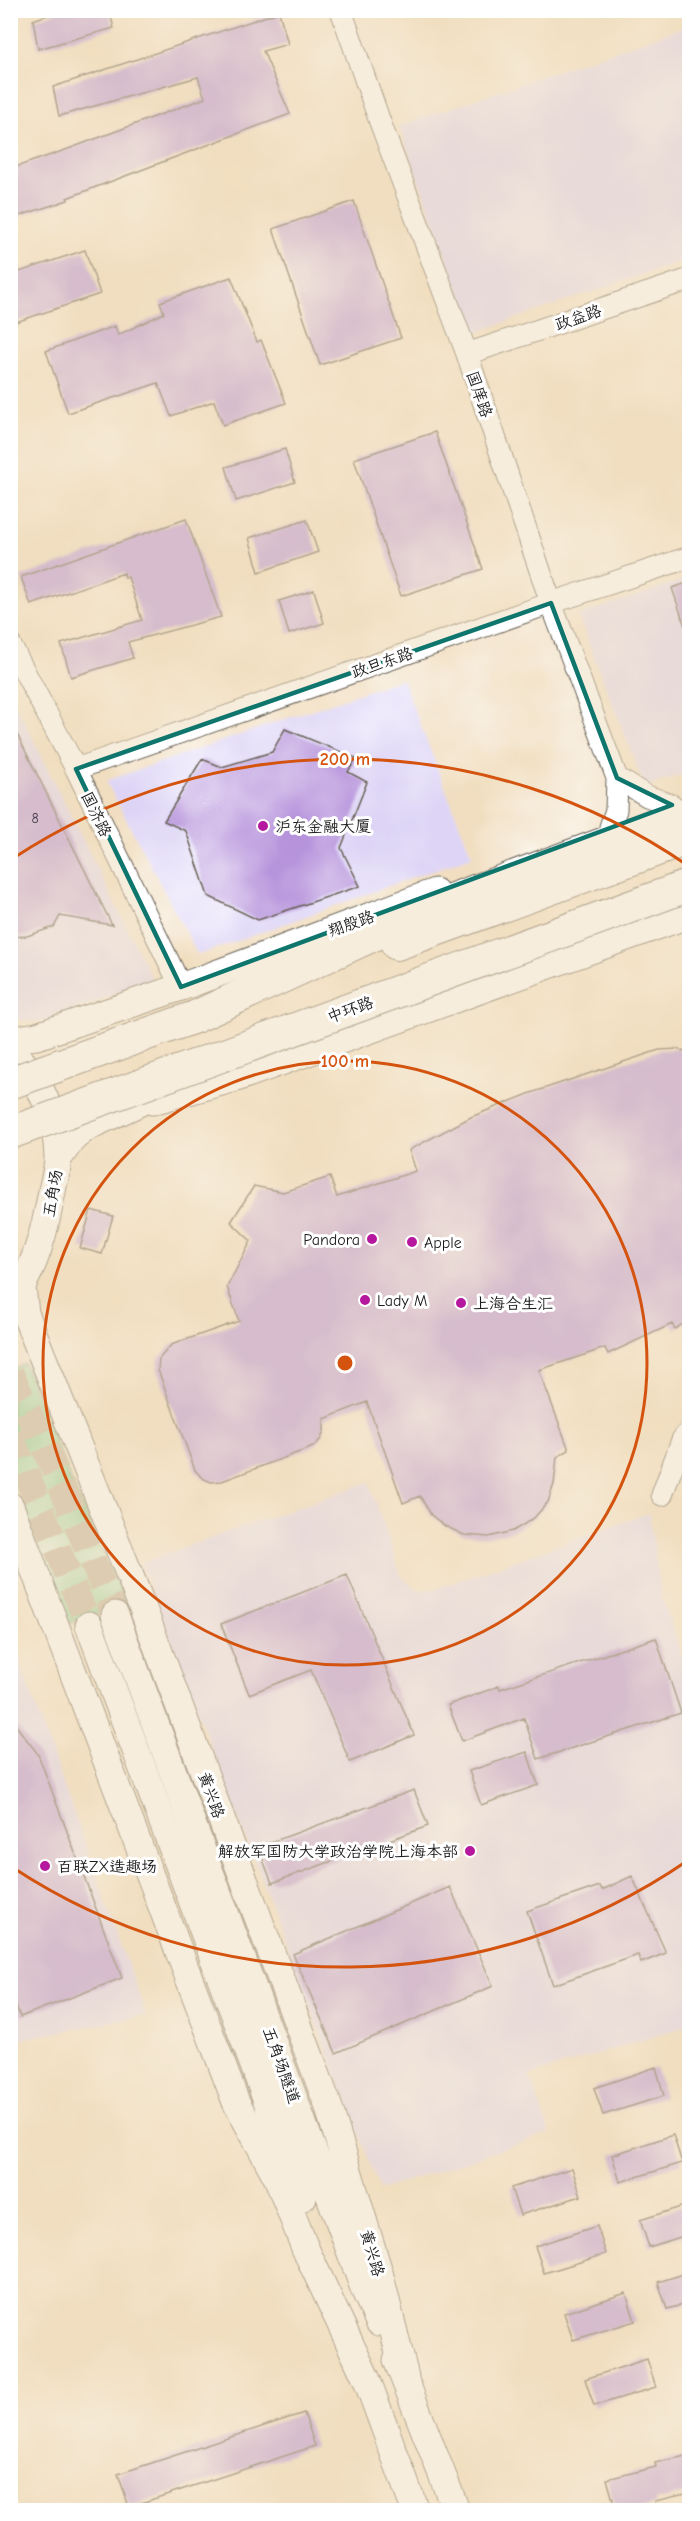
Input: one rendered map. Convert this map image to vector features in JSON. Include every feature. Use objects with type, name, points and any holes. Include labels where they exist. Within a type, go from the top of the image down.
[{"type":"highway","points":[[195,1017],[445,902],[684,805]]},
{"type":"highway","points":[[10,1083],[690,838]]},
{"type":"highway","name":"中环路","points":[[10,1133],[690,885]]},
{"type":"highway","points":[[212,1059],[486,972],[690,898]]},
{"type":"main road","name":"翔殷路","points":[[10,1040],[37,1036],[181,987],[610,827],[684,805]]},
{"type":"main road","points":[[58,1158],[72,1139],[87,1127],[229,1062],[409,992],[690,891]]},
{"type":"main road","points":[[122,1110],[236,1078],[690,914]]},
{"type":"main road","name":"五角场","points":[[10,1052],[28,1066],[41,1091],[51,1117],[58,1158],[47,1222],[16,1296]]},
{"type":"main road","name":"黄兴路","points":[[16,1296],[25,1313],[142,1606],[328,2105],[379,2272],[405,2377]]},
{"type":"main road","points":[[10,1506],[236,2102],[277,2177],[305,2248],[367,2380],[415,2511]]},
{"type":"main road","name":"五角场隧道","points":[[115,1615],[365,2291],[405,2377],[456,2511]]},
{"type":"main road","name":"五角场隧道","points":[[89,1625],[297,2180],[367,2380]]},
{"type":"street","name":"国庠路","points":[[341,10],[380,122],[467,354],[551,603],[617,778],[616,810],[610,827]]},
{"type":"street","name":"政益路","points":[[467,354],[690,279]]},
{"type":"street","name":"政旦东路","points":[[76,769],[551,603],[690,557]]},
{"type":"street","name":"国济路","points":[[10,644],[76,769],[181,987]]},
{"type":"street","points":[[617,778],[647,796],[684,805]]},
{"type":"street","points":[[662,1495],[682,1440],[690,1429]]},
{"type":"highlighted area","points":[[551,603],[617,778],[672,805],[181,987],[76,769]]},
{"type":"shaded area","points":[[689,25],[689,258],[474,333],[399,126]]},
{"type":"shaded area","points":[[689,578],[689,772],[645,787],[578,616]]},
{"type":"shaded area","points":[[402,679],[472,856],[198,955],[106,781]]},
{"type":"shaded area","points":[[10,693],[152,979],[44,1022],[11,1019]]},
{"type":"shaded area","name":"解放军国防大学政治学院上海本部","points":[[369,1482],[401,1576],[418,1590],[436,1589],[649,1513],[661,1596],[689,1677],[689,2025],[529,2076],[550,2133],[380,2190],[141,1563]]},
{"type":"shaded area","name":"百联ZX造趣场","points":[[10,1636],[146,2015],[11,2041],[10,2041]]},
{"type":"green space","points":[[24,1363],[77,1496],[127,1602],[68,1624],[11,1473],[11,1370]]},
{"type":"building","points":[[62,10],[109,10],[114,28],[38,49],[33,20]]},
{"type":"building","points":[[279,12],[288,44],[263,51],[290,114],[67,198],[68,200],[10,219],[10,169],[205,98],[198,77],[59,116],[53,87]]},
{"type":"building","points":[[354,201],[401,338],[320,365],[273,229]]},
{"type":"building","points":[[85,250],[100,294],[10,324],[10,275]]},
{"type":"building","points":[[231,277],[257,342],[261,340],[286,403],[223,425],[214,401],[171,416],[158,383],[68,413],[46,351],[115,326],[118,335],[164,313],[160,302]]},
{"type":"building","points":[[435,432],[483,569],[401,596],[354,459]]},
{"type":"building","points":[[285,449],[295,482],[236,501],[226,467]]},
{"type":"building","points":[[186,519],[221,617],[128,642],[133,658],[71,677],[61,644],[142,620],[128,577],[125,578],[124,573],[31,605],[21,577]]},
{"type":"building","points":[[307,520],[318,552],[259,572],[249,538]]},
{"type":"building","points":[[690,582],[690,632],[687,632],[672,588]]},
{"type":"building","points":[[314,590],[324,623],[289,634],[279,601]]},
{"type":"building","points":[[10,720],[112,925],[60,916],[54,927],[27,936],[10,937]]},
{"type":"building","name":"沪东金融大厦","points":[[285,729],[356,758],[348,772],[367,782],[341,848],[360,886],[258,920],[208,896],[186,831],[164,821],[202,759],[222,767],[272,752]]},
{"type":"building","name":"上海合生汇","points":[[678,1049],[690,1054],[690,1319],[675,1329],[672,1324],[608,1354],[605,1348],[539,1370],[569,1450],[557,1457],[554,1484],[548,1502],[534,1518],[513,1531],[489,1537],[464,1535],[445,1526],[431,1515],[420,1496],[403,1503],[367,1402],[324,1419],[321,1439],[313,1447],[222,1481],[211,1482],[202,1478],[195,1470],[158,1370],[159,1359],[171,1345],[239,1321],[227,1287],[251,1241],[231,1222],[254,1186],[283,1192],[330,1177],[337,1197],[416,1171],[409,1150],[471,1117],[531,1093],[659,1050]]},
{"type":"building","points":[[91,1210],[113,1216],[102,1254],[80,1248]]},
{"type":"building","points":[[347,1575],[414,1735],[350,1762],[311,1670],[249,1694],[221,1624]]},
{"type":"building","points":[[656,1638],[681,1713],[538,1759],[524,1718],[462,1741],[448,1705],[499,1686],[500,1689]]},
{"type":"building","name":"百联ZX造趣场","points":[[10,1718],[38,1754],[122,1978],[20,2017],[10,1989]]},
{"type":"building","points":[[527,1752],[538,1785],[481,1805],[469,1771]]},
{"type":"building","points":[[414,1790],[428,1826],[272,1883],[258,1847]]},
{"type":"building","points":[[632,1876],[666,1953],[641,1963],[638,1955],[553,1985],[527,1911],[600,1886],[602,1890]]},
{"type":"building","points":[[450,1887],[493,1986],[336,2053],[293,1954]]},
{"type":"building","points":[[656,2067],[664,2096],[603,2115],[594,2088]]},
{"type":"building","points":[[673,2135],[682,2163],[620,2182],[612,2155]]},
{"type":"building","points":[[572,2168],[581,2196],[520,2215],[511,2188]]},
{"type":"building","points":[[690,2204],[690,2234],[649,2247],[640,2220]]},
{"type":"building","points":[[597,2226],[606,2254],[544,2273],[535,2246]]},
{"type":"building","points":[[690,2272],[690,2303],[667,2309],[658,2282]]},
{"type":"building","points":[[626,2293],[635,2321],[573,2340],[564,2313]]},
{"type":"building","points":[[647,2359],[656,2387],[594,2406],[585,2379]]},
{"type":"building","points":[[304,2413],[315,2446],[129,2507],[118,2474]]},
{"type":"building","points":[[690,2455],[690,2493],[655,2501],[656,2505],[634,2511],[616,2511],[607,2479],[656,2467],[655,2463]]},
{"type":"tunnel","points":[[10,1373],[55,1470],[115,1615]]},
{"type":"tunnel","points":[[10,1435],[89,1625]]},
{"type":"place","name":"沪东金融大厦","points":[[263,826]]},
{"type":"place","name":"Pandora","points":[[372,1239]]},
{"type":"place","name":"Apple","points":[[412,1242]]},
{"type":"place","name":"Lady M","points":[[365,1300]]},
{"type":"place","name":"上海合生汇","points":[[461,1303]]},
{"type":"place","name":"解放军国防大学政治学院上海本部","points":[[470,1851]]},
{"type":"place","name":"百联ZX造趣场","points":[[45,1866]]}]
